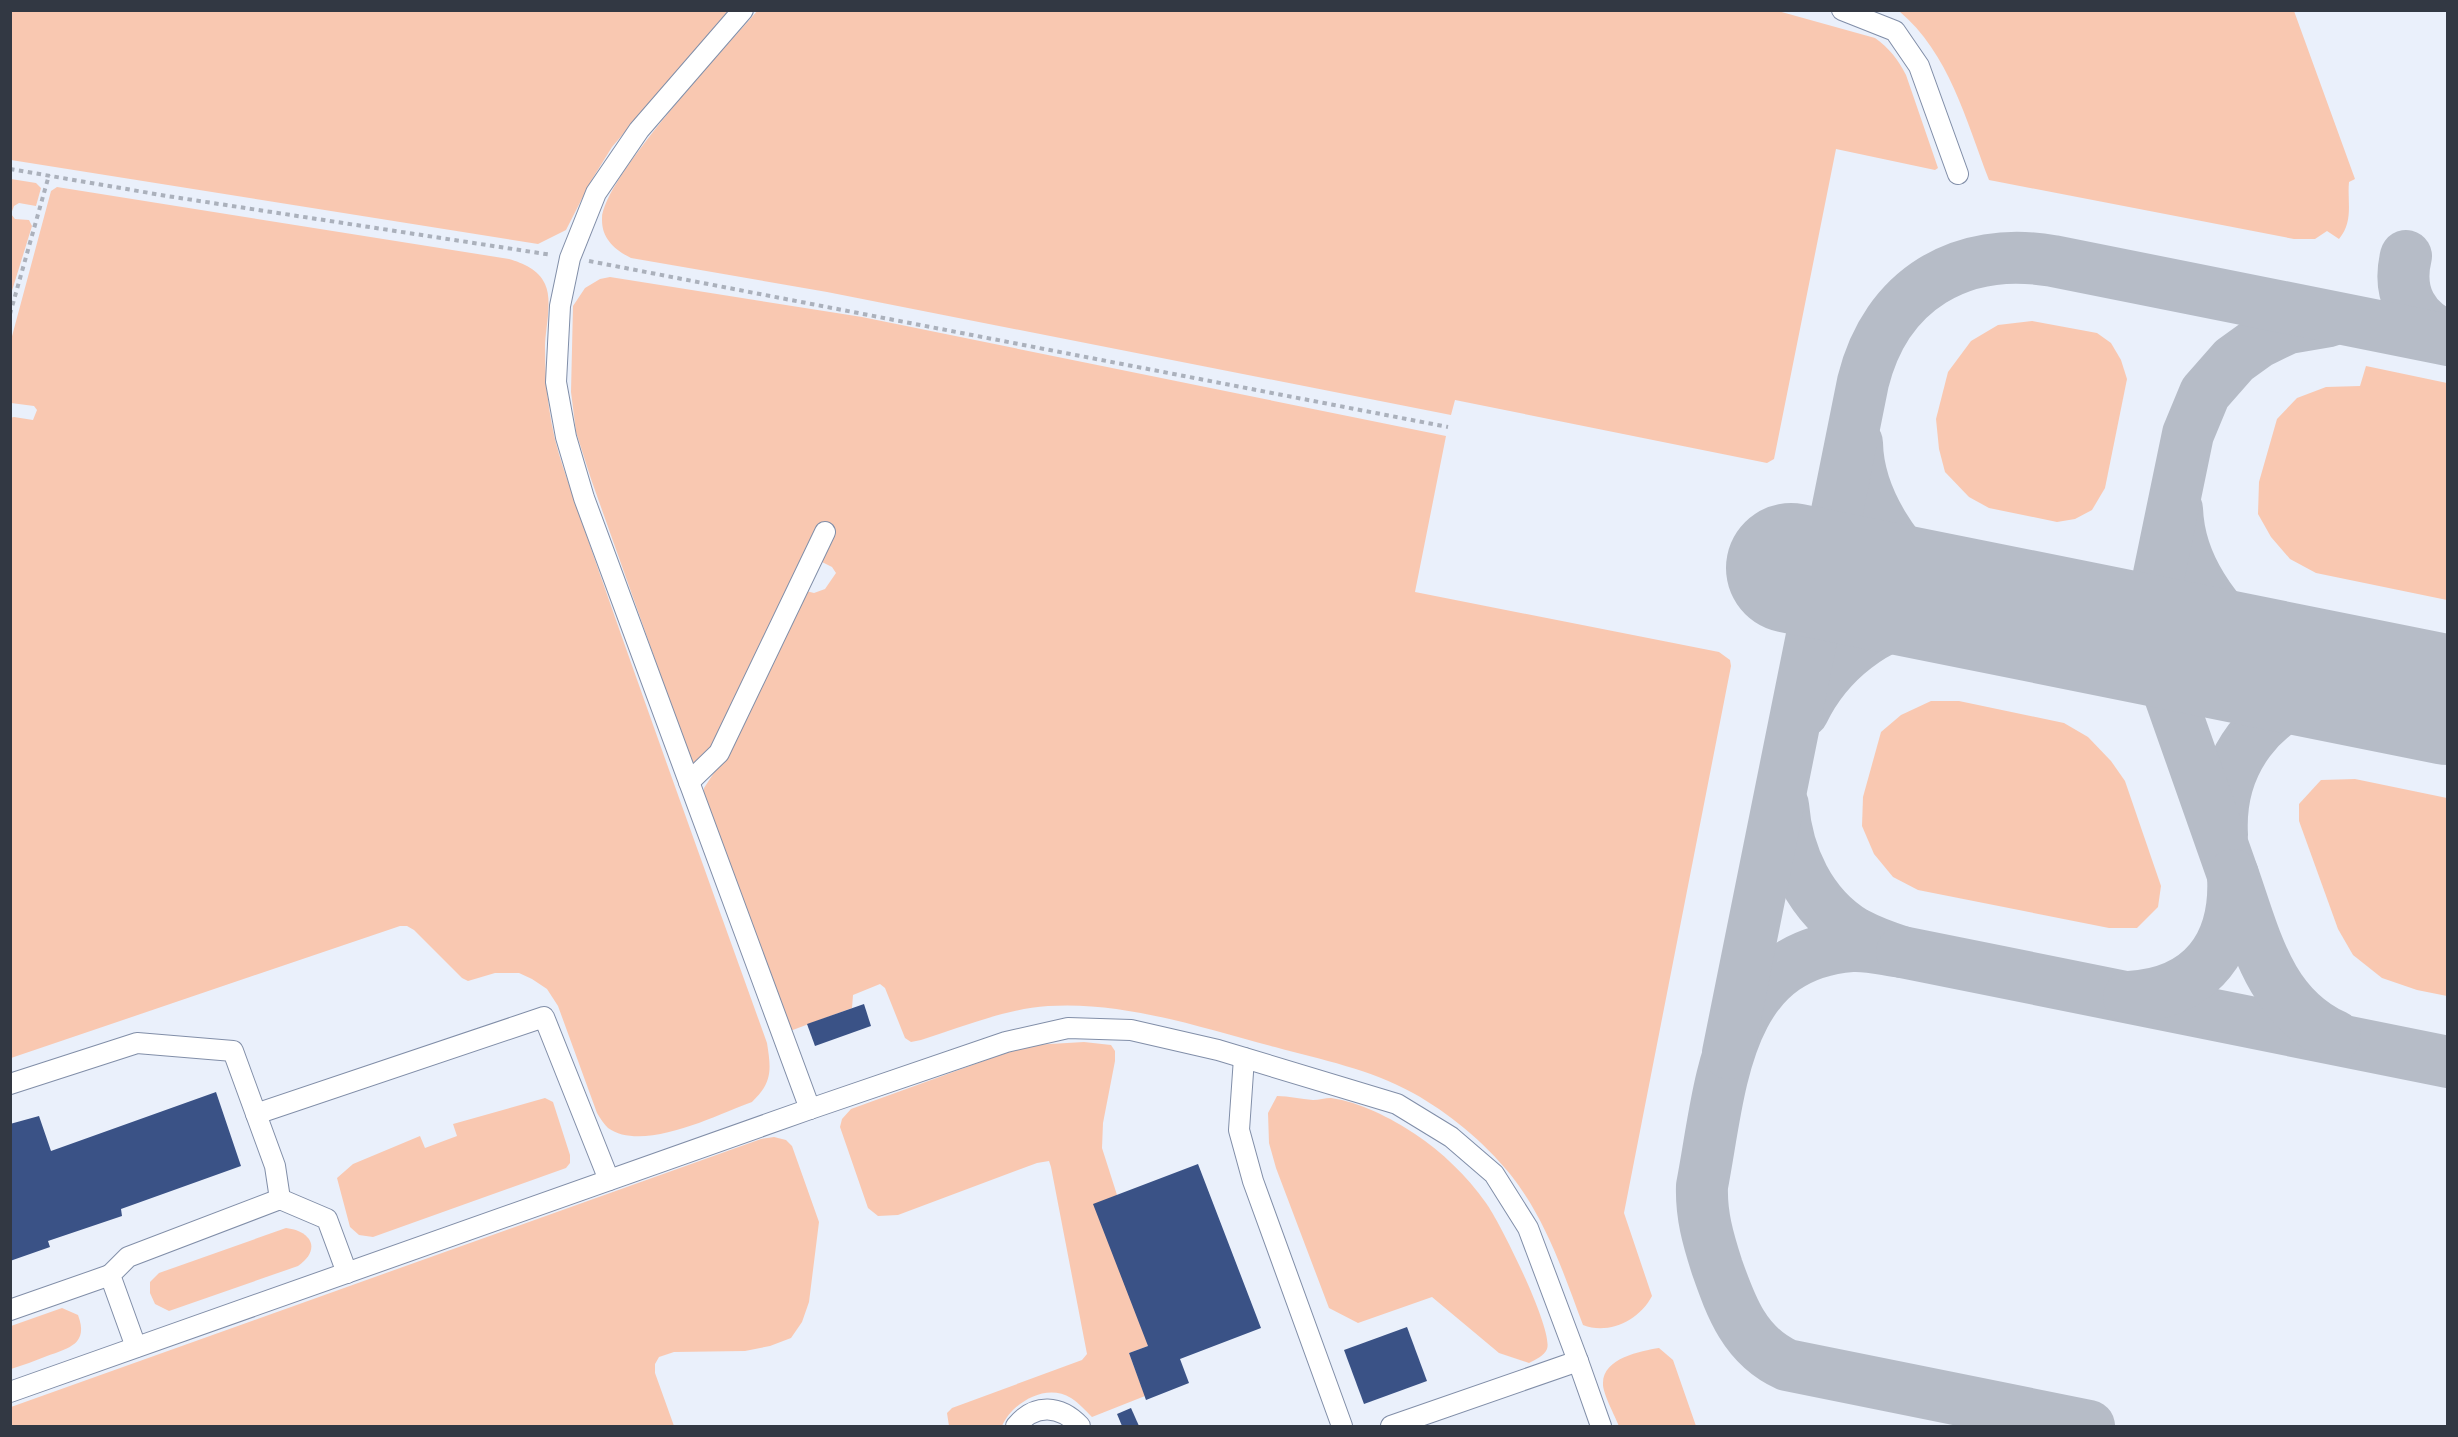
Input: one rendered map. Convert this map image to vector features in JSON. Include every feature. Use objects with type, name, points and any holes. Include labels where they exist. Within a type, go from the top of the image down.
[{"type":"lane","points":[[743,10],[639,130],[596,193],[570,258],[560,306],[556,382],[566,437],[584,498],[810,1109]]},
{"type":"lane","points":[[1842,10],[1895,31],[1919,66],[1958,174]]},
{"type":"lane","points":[[689,782],[719,753],[825,532]]},
{"type":"lane","points":[[256,1114],[544,1017],[609,1180]]},
{"type":"lane","points":[[10,1392],[810,1109],[1006,1042],[1068,1028],[1131,1030],[1244,1058],[1397,1104],[1451,1137],[1494,1174],[1528,1228],[1601,1426]]},
{"type":"lane","points":[[10,1084],[137,1043],[233,1051],[275,1166],[280,1200]]},
{"type":"lane","points":[[1244,1058],[1239,1130],[1253,1181],[1342,1426]]},
{"type":"lane","points":[[10,1310],[110,1275],[128,1257],[280,1200],[327,1219],[347,1273]]},
{"type":"lane","points":[[110,1275],[136,1347]]},
{"type":"lane","points":[[1391,1426],[1578,1361]]},
{"type":"lane","points":[[1016,1426],[1024,1416],[1048,1408],[1069,1414],[1080,1426]]},
{"type":"path","points":[[10,169],[570,258],[1448,427]]},
{"type":"path","points":[[10,314],[49,176]]},
{"type":"shaded area","points":[[758,10],[1778,11],[1875,38],[1889,50],[1906,75],[1938,168],[1935,170],[1836,149],[1774,459],[1767,463],[1455,400],[1451,415],[827,292],[631,258],[615,247],[604,233],[602,220],[607,201],[621,176],[668,113]]},
{"type":"shaded area","points":[[10,11],[728,11],[612,147],[591,181],[566,230],[538,244],[11,160]]},
{"type":"shaded area","points":[[1899,11],[2294,11],[2355,179],[2349,182],[2349,211],[2344,232],[2339,239],[2327,231],[2315,239],[2294,239],[1989,180],[1964,111],[1943,67],[1931,47]]},
{"type":"shaded area","points":[[11,179],[36,183],[41,188],[36,206],[19,203],[14,206],[11,214]]},
{"type":"shaded area","points":[[57,187],[509,259],[530,268],[539,275],[545,284],[548,298],[546,378],[558,452],[767,1043],[769,1075],[764,1088],[752,1102],[700,1123],[659,1134],[623,1135],[608,1128],[597,1113],[558,1006],[547,989],[519,973],[495,973],[468,981],[407,926],[400,926],[11,1058],[10,418],[33,420],[37,410],[34,406],[11,403],[11,340],[51,191]]},
{"type":"shaded area","points":[[11,214],[15,219],[29,220],[32,226],[11,294]]},
{"type":"shaded area","points":[[610,277],[862,317],[1446,436],[1415,592],[1719,652],[1730,660],[1731,666],[1624,1213],[1652,1296],[1646,1305],[1622,1324],[1602,1328],[1583,1325],[1544,1228],[1523,1191],[1500,1162],[1465,1129],[1440,1110],[1413,1093],[1363,1071],[1191,1024],[1134,1012],[1077,1006],[1048,1006],[1016,1011],[911,1042],[905,1038],[885,988],[880,984],[853,995],[852,1008],[790,1031],[704,796],[704,788],[723,759],[806,591],[814,593],[825,589],[836,573],[832,567],[822,562],[832,525],[824,523],[713,751],[699,763],[693,763],[576,432],[571,392],[573,306],[585,288],[600,279]]},
{"type":"shaded area","points":[[2032,321],[2097,333],[2111,343],[2121,360],[2127,379],[2105,488],[2092,510],[2075,519],[2057,522],[1989,508],[1969,497],[1945,472],[1939,449],[1936,419],[1948,372],[1971,341],[1998,325]]},
{"type":"shaded area","points":[[2366,366],[2447,383],[2447,600],[2316,573],[2290,559],[2271,537],[2258,514],[2259,482],[2277,419],[2297,398],[2326,387],[2360,386]]},
{"type":"shaded area","points":[[1931,701],[1959,701],[2064,723],[2088,737],[2111,761],[2125,781],[2161,886],[2158,907],[2137,928],[2109,928],[1918,890],[1893,877],[1874,854],[1862,826],[1863,797],[1881,732],[1901,715]]},
{"type":"shaded area","points":[[2355,779],[2447,798],[2447,996],[2417,990],[2382,978],[2353,955],[2338,929],[2299,821],[2299,804],[2321,780]]},
{"type":"shaded area","points":[[1084,1042],[1111,1045],[1115,1051],[1103,1123],[1102,1148],[1117,1195],[1148,1346],[1129,1353],[1145,1396],[1092,1417],[1071,1398],[1051,1392],[1031,1397],[1022,1403],[1013,1410],[1002,1426],[949,1426],[947,1413],[952,1408],[1082,1360],[1087,1354],[1049,1161],[1037,1163],[898,1215],[878,1216],[868,1208],[840,1127],[842,1119],[851,1109],[1000,1055],[1033,1045]]},
{"type":"shaded area","points":[[1277,1096],[1313,1100],[1331,1098],[1364,1107],[1415,1134],[1454,1165],[1486,1203],[1513,1253],[1542,1321],[1547,1338],[1547,1349],[1544,1354],[1529,1363],[1499,1353],[1432,1297],[1358,1323],[1329,1308],[1276,1168],[1269,1143],[1268,1113]]},
{"type":"shaded area","points":[[545,1098],[553,1102],[570,1155],[570,1163],[566,1168],[373,1237],[359,1235],[350,1227],[337,1178],[353,1164],[420,1136],[425,1148],[457,1136],[453,1124]]},
{"type":"shaded area","points":[[774,1137],[786,1140],[792,1146],[819,1222],[809,1302],[802,1322],[791,1338],[770,1346],[745,1351],[674,1352],[659,1357],[655,1364],[655,1373],[674,1426],[11,1426],[11,1407],[761,1139]]},
{"type":"shaded area","points":[[286,1228],[302,1233],[310,1242],[310,1253],[298,1266],[169,1311],[155,1304],[150,1293],[150,1282],[159,1273]]},
{"type":"shaded area","points":[[62,1308],[78,1315],[81,1325],[79,1339],[63,1350],[11,1369],[11,1326]]},
{"type":"shaded area","points":[[1659,1348],[1673,1360],[1696,1426],[1619,1426],[1605,1392],[1603,1383],[1605,1374],[1609,1367],[1624,1357]]},
{"type":"building","points":[[864,1004],[871,1026],[815,1046],[807,1024]]},
{"type":"building","points":[[216,1092],[241,1166],[121,1209],[122,1216],[48,1241],[50,1247],[10,1261],[10,1124],[39,1116],[51,1151]]},
{"type":"building","points":[[1198,1164],[1261,1328],[1180,1359],[1189,1383],[1146,1400],[1129,1353],[1148,1346],[1093,1204]]},
{"type":"building","points":[[1407,1327],[1427,1381],[1364,1404],[1344,1350]]},
{"type":"building","points":[[1131,1408],[1139,1426],[1122,1426],[1117,1414]]},
{"type":"taxiway","points":[[2406,256],[2404,282],[2410,305],[2425,323],[2448,337]]},
{"type":"taxiway","points":[[1728,1053],[1863,382],[1874,349],[1889,322],[1909,299],[1932,281],[1959,268],[1988,260],[2019,258],[2053,261],[2448,340]]},
{"type":"taxiway","points":[[2233,875],[2164,679],[2156,617],[2159,574],[2188,434],[2205,393],[2234,360],[2259,342],[2288,328],[2329,321]]},
{"type":"taxiway","points":[[1803,712],[1825,677],[1840,661],[1856,647],[1892,626],[1911,619],[1942,614],[2015,614],[1954,594],[1928,578],[1912,563],[1897,546],[1873,506],[1859,464],[1857,443]]},
{"type":"taxiway","points":[[2177,509],[2181,539],[2192,568],[2218,610],[2236,629],[2273,653],[2294,661],[2416,694],[2375,689],[2333,690],[2308,697],[2285,708],[2266,722],[2249,740],[2237,761],[2228,784],[2223,809],[2222,835]]},
{"type":"taxiway","points":[[1783,805],[1785,824],[1796,860],[1813,894],[1825,909],[1855,933],[1902,952],[1852,946],[1810,955],[1777,974],[1753,1000],[1736,1033],[1715,1109],[1702,1186],[1708,1237],[1734,1311],[1760,1347],[1787,1365],[2089,1426]]},
{"type":"taxiway","points":[[2129,997],[2155,993],[2177,986],[2195,975],[2210,961],[2229,923],[2233,900],[2233,875],[2258,945],[2280,988],[2294,1007],[2313,1023],[2335,1036]]},
{"type":"taxiway","points":[[1902,952],[2448,1062]]},
{"type":"runway","points":[[1791,568],[2448,700]]}]
